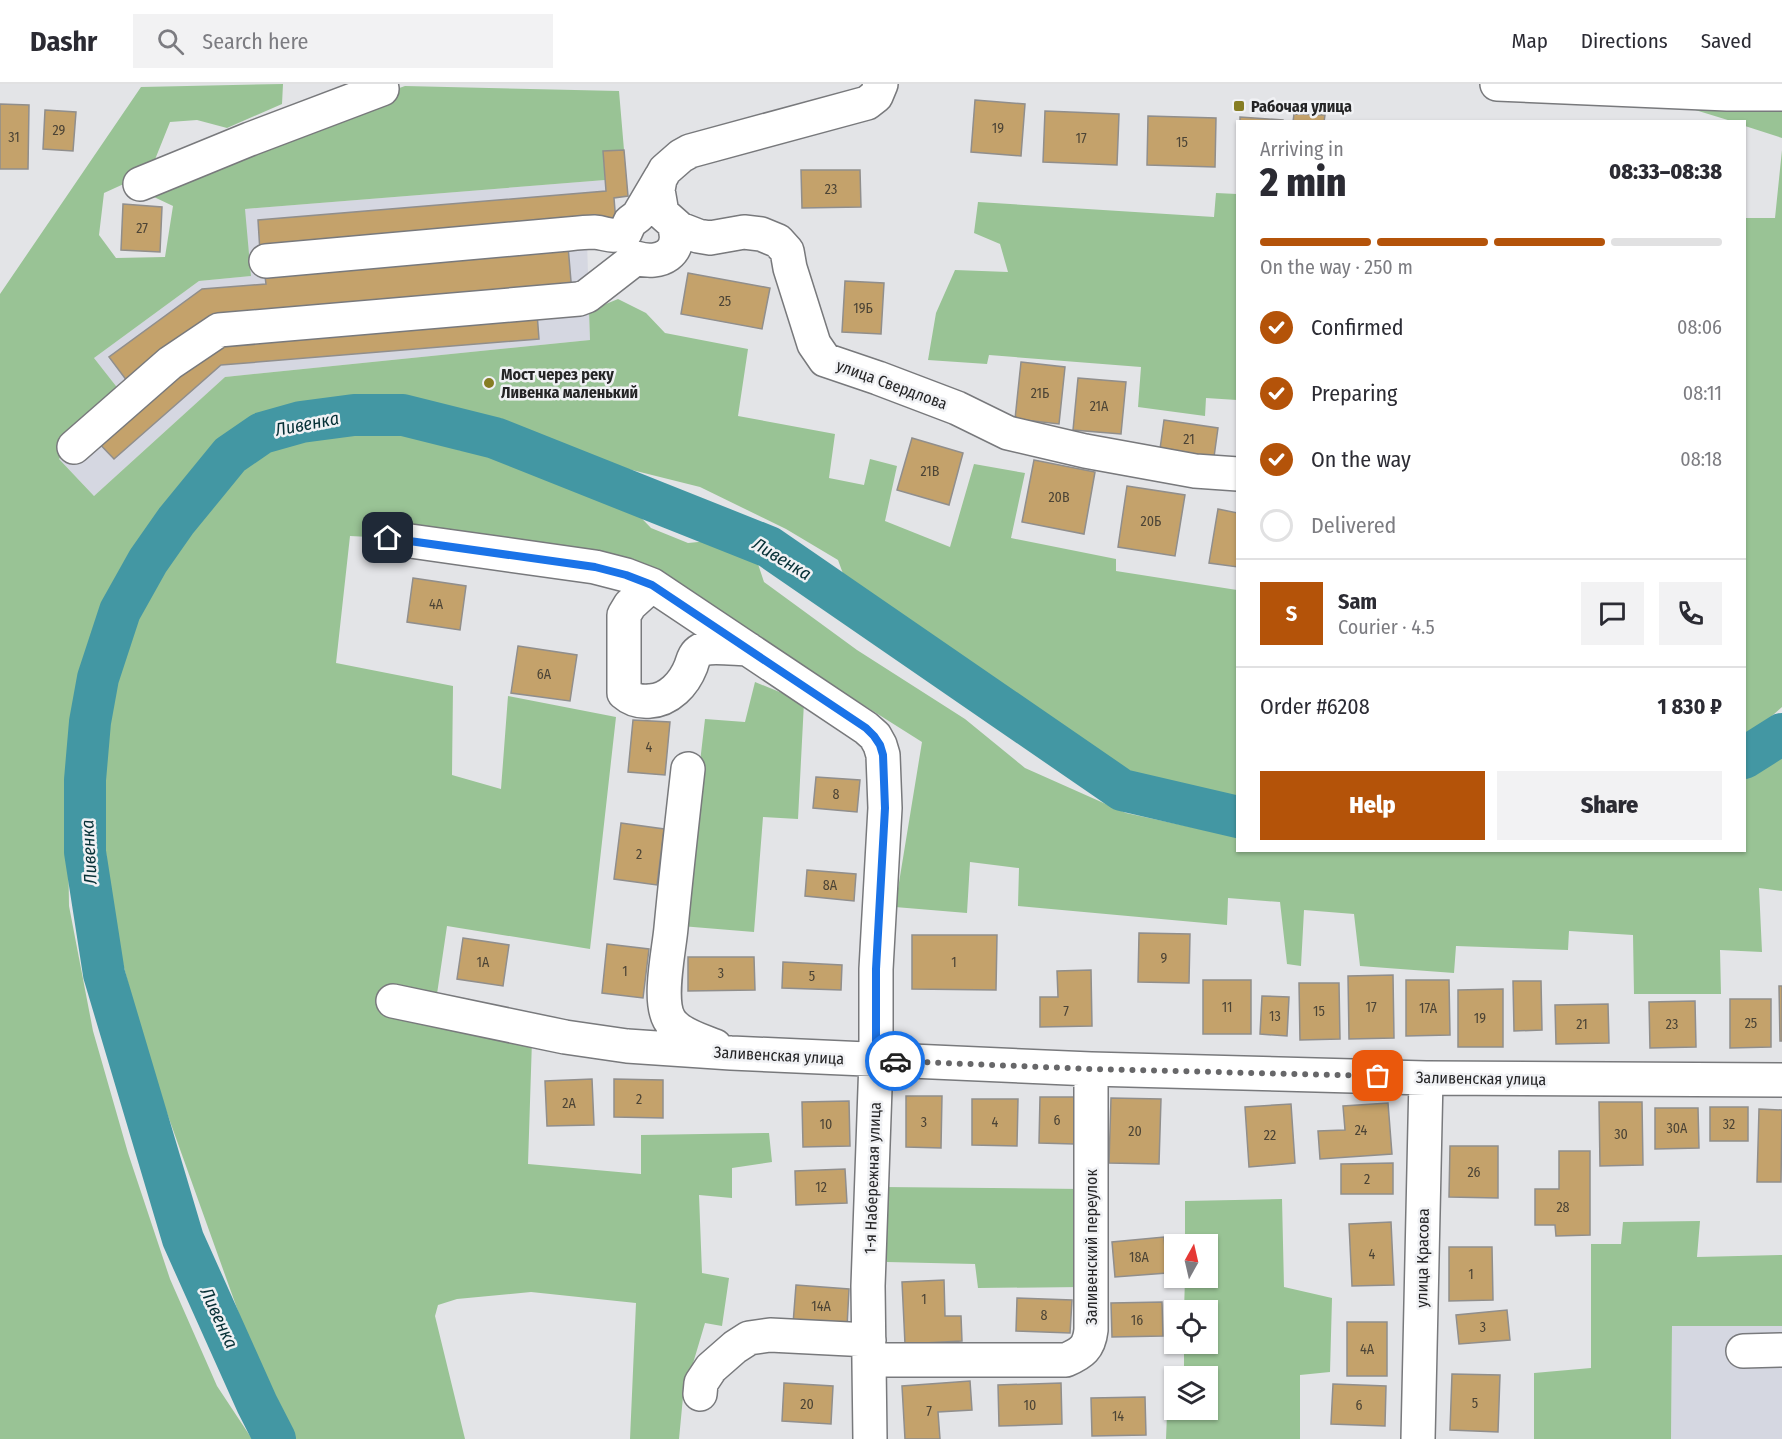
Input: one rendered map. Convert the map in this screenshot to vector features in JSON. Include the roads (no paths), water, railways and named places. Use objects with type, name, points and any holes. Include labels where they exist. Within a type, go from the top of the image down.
[{"type":"street","points":[[140,184],[382,89],[381,84]]},
{"type":"street","points":[[74,447],[170,363],[219,330],[579,299],[587,296],[647,229],[665,170],[681,156],[690,151],[867,102],[876,96],[881,84]]},
{"type":"street","points":[[1497,84],[1706,88],[1782,94]]},
{"type":"street","name":"улица Свердлова","points":[[266,261],[568,234],[596,232],[610,236],[647,229],[686,232],[710,238],[744,232],[761,234],[778,241],[787,251],[790,268],[814,344],[825,360],[957,408],[1008,433],[1085,452],[1195,471],[1236,474]]},
{"type":"street","name":"1-я Набережная улица","points":[[388,538],[595,567],[652,585],[866,728],[880,745],[883,755],[885,808],[876,969],[876,1060],[868,1286],[870,1439]]},
{"type":"street","points":[[652,585],[630,605],[624,615],[622,669],[624,693],[630,699],[658,701],[674,692],[682,682],[696,654],[701,650],[748,649]]},
{"type":"street","points":[[688,769],[665,974],[665,1009],[669,1020],[687,1035],[731,1053]]},
{"type":"street","name":"Заливенская улица","points":[[393,1000],[565,1037],[627,1046],[731,1053],[1091,1069],[1426,1078],[1782,1080]]},
{"type":"street","name":"Заливенский переулок","points":[[700,1394],[701,1383],[711,1368],[735,1347],[749,1338],[770,1335],[869,1350],[1066,1360],[1078,1355],[1086,1348],[1091,1330],[1091,1069]]},
{"type":"street","name":"улица Красова","points":[[1418,1439],[1426,1078]]},
{"type":"street","points":[[1743,1351],[1782,1350]]},
{"type":"waterway","name":"Ливенка","points":[[275,1439],[183,1239],[104,974],[85,852],[85,780],[90,722],[98,678],[120,611],[148,561],[176,521],[230,455],[262,433],[301,422],[354,415],[403,415],[495,438],[769,547],[1122,790],[1236,817]]},
{"type":"waterway","name":"Ливенка","points":[[1746,757],[1782,734]]},
{"type":"place","name":"Рабочая улица","points":[[1239,106]]},
{"type":"place","name":"Мост через реку Ливенка маленький","points":[[489,383]]}]
